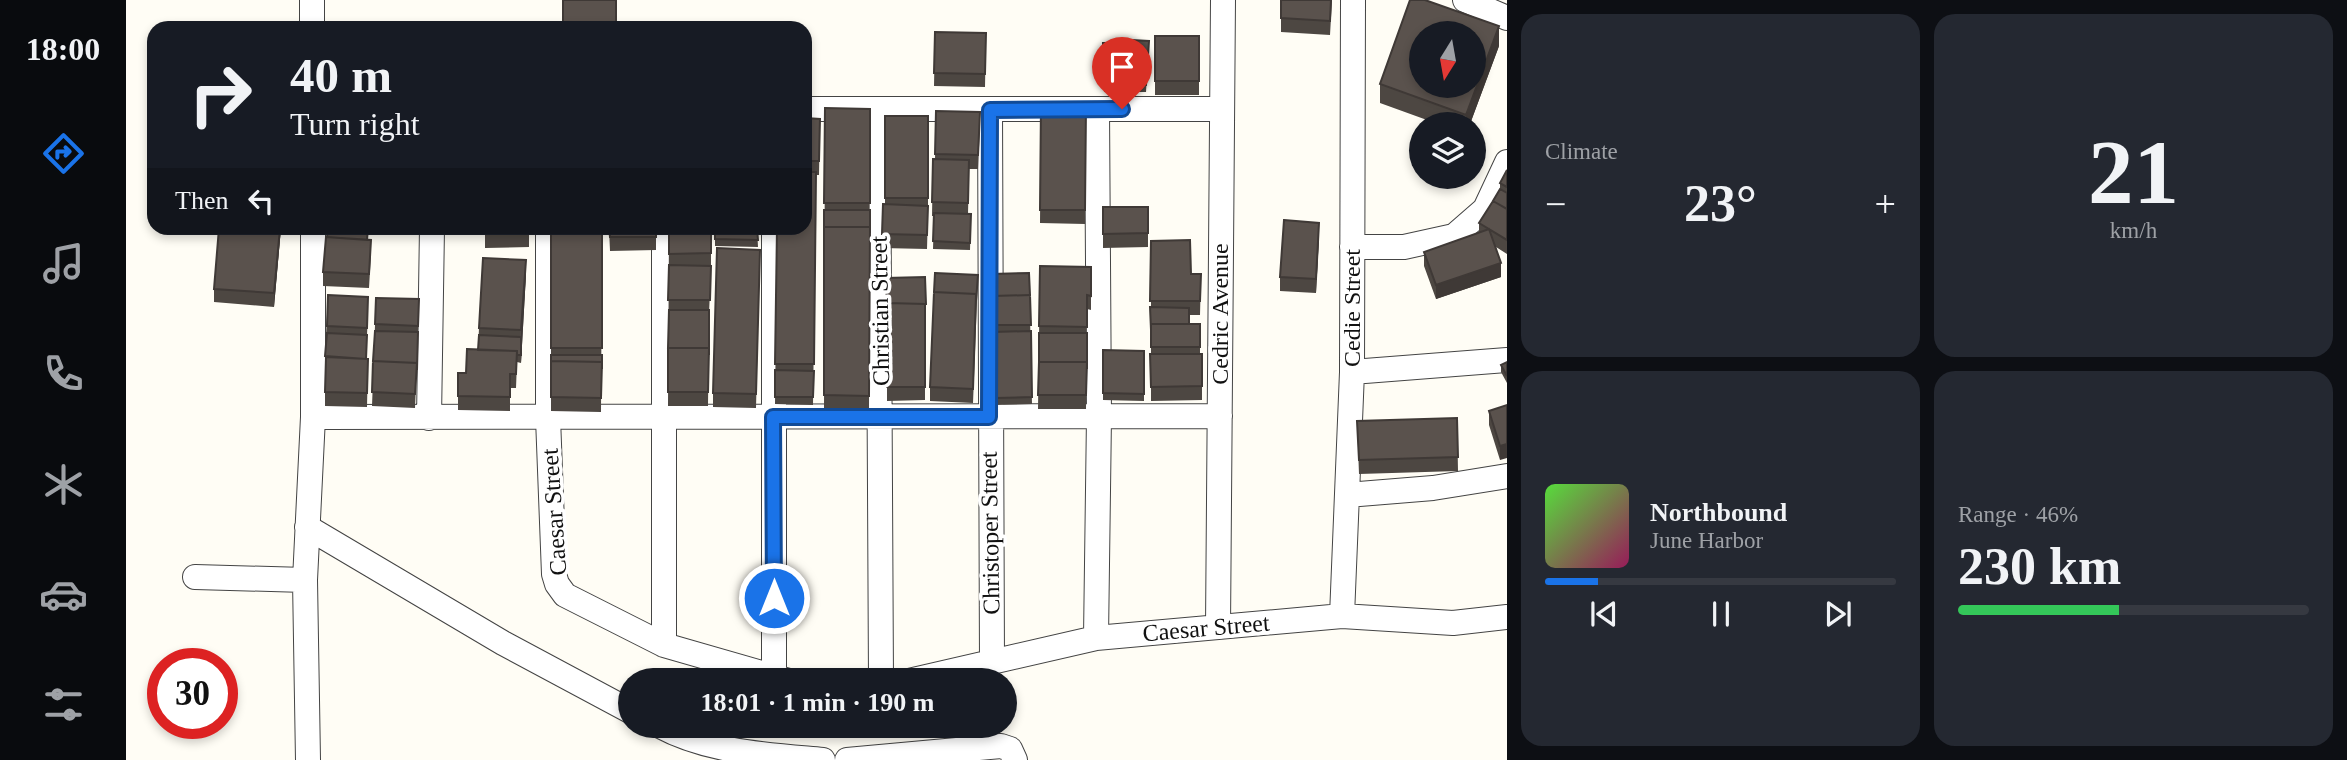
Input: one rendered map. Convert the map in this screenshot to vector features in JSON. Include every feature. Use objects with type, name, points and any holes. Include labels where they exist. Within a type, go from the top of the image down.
[{"type":"street","points":[[312,0],[312,21]]},
{"type":"street","name":"Cedric Avenue","points":[[1218,627],[1223,0]]},
{"type":"street","name":"Cedie Street","points":[[1342,616],[1352,372],[1353,0]]},
{"type":"street","points":[[1465,0],[1507,18]]},
{"type":"street","points":[[812,109],[1222,109]]},
{"type":"street","name":"Christian Street","points":[[878,109],[881,668]]},
{"type":"street","points":[[1096,638],[1099,416],[1097,109]]},
{"type":"street","name":"Christoper Street","points":[[990,110],[989,417],[992,662]]},
{"type":"street","points":[[1352,247],[1404,247],[1454,236],[1485,209],[1507,162]]},
{"type":"street","points":[[308,760],[305,580],[313,417],[313,235]]},
{"type":"street","points":[[429,418],[432,235]]},
{"type":"street","name":"Caesar Street","points":[[548,235],[548,418],[554,574],[557,584],[565,594],[664,645],[743,668]]},
{"type":"street","points":[[664,235],[664,645]]},
{"type":"street","points":[[774,235],[773,417],[781,668]]},
{"type":"street","points":[[1352,372],[1507,360]]},
{"type":"street","points":[[313,417],[1220,416]]},
{"type":"street","points":[[1347,495],[1433,488],[1507,476]]},
{"type":"street","points":[[307,527],[503,643],[618,704]]},
{"type":"street","points":[[195,577],[305,580]]},
{"type":"street","name":"Caesar Street","points":[[966,668],[1096,638],[1342,616],[1453,623],[1507,617]]},
{"type":"street","points":[[681,738],[763,755],[822,760]]},
{"type":"street","points":[[847,760],[1002,747],[1010,749],[1015,760]]},
{"type":"building","points":[[563,0],[616,0],[616,21],[563,21]]},
{"type":"building","points":[[1281,0],[1331,0],[1330,21],[1281,18]]},
{"type":"building","points":[[1410,0],[1425,0],[1485,21],[1409,21],[1409,94],[1380,84]]},
{"type":"building","points":[[1486,21],[1499,26],[1486,61]]},
{"type":"building","points":[[935,32],[986,33],[985,74],[934,73]]},
{"type":"building","points":[[1155,36],[1199,36],[1199,81],[1155,81]]},
{"type":"building","points":[[1131,40],[1149,41],[1146,85],[1129,84]]},
{"type":"building","points":[[1103,43],[1123,43],[1125,84],[1104,84]]},
{"type":"building","points":[[1419,98],[1472,98],[1467,112],[1458,112]]},
{"type":"building","points":[[1041,105],[1086,106],[1085,210],[1040,210]]},
{"type":"building","points":[[825,108],[870,109],[870,203],[824,203]]},
{"type":"building","points":[[936,111],[980,112],[978,155],[935,154]]},
{"type":"building","points":[[885,116],[928,116],[928,198],[885,198]]},
{"type":"building","points":[[812,118],[820,119],[819,161],[812,161]]},
{"type":"building","points":[[933,159],[969,160],[968,203],[932,202]]},
{"type":"building","points":[[1507,170],[1507,187],[1500,183]]},
{"type":"building","points":[[812,172],[816,172],[814,364],[775,364],[777,235],[812,235]]},
{"type":"building","points":[[1500,189],[1507,193],[1507,209],[1493,201]]},
{"type":"building","points":[[1493,201],[1507,209],[1507,240],[1479,223]]},
{"type":"building","points":[[883,204],[928,206],[927,235],[882,234]]},
{"type":"building","points":[[1103,207],[1148,207],[1148,233],[1103,234]]},
{"type":"building","points":[[824,210],[870,210],[870,227],[824,227]]},
{"type":"building","points":[[934,213],[971,214],[970,243],[933,241]]},
{"type":"building","points":[[1284,220],[1319,223],[1316,279],[1280,277]]},
{"type":"building","points":[[824,227],[870,227],[869,396],[824,395]]},
{"type":"building","points":[[1489,229],[1501,263],[1436,285],[1424,252]]},
{"type":"building","points":[[218,235],[279,235],[274,293],[214,289]]},
{"type":"building","points":[[327,235],[367,235],[367,240]]},
{"type":"building","points":[[551,235],[602,235],[602,348],[551,348]]},
{"type":"building","points":[[610,235],[656,235],[656,237]]},
{"type":"building","points":[[669,235],[711,235],[711,253],[669,254]]},
{"type":"building","points":[[715,235],[758,235],[758,240],[715,239]]},
{"type":"building","points":[[326,237],[371,240],[369,274],[323,272]]},
{"type":"building","points":[[1190,240],[1191,274],[1201,274],[1200,301],[1150,301],[1151,241]]},
{"type":"building","points":[[717,248],[760,250],[756,394],[713,393]]},
{"type":"building","points":[[483,258],[526,260],[521,330],[479,328]]},
{"type":"building","points":[[669,265],[711,266],[710,300],[668,300]]},
{"type":"building","points":[[1040,266],[1091,267],[1091,296],[1087,295],[1087,327],[1039,326]]},
{"type":"building","points":[[935,273],[978,275],[976,301],[976,294],[934,292]]},
{"type":"building","points":[[1029,273],[1030,295],[993,296],[993,302],[992,274]]},
{"type":"building","points":[[925,277],[926,304],[887,305],[886,278]]},
{"type":"building","points":[[934,292],[976,294],[973,389],[930,387]]},
{"type":"building","points":[[328,295],[368,297],[367,328],[327,326]]},
{"type":"building","points":[[1030,295],[1031,325],[993,325],[993,296]]},
{"type":"building","points":[[376,298],[419,299],[418,326],[375,324]]},
{"type":"building","points":[[887,303],[925,304],[925,387],[887,387]]},
{"type":"building","points":[[1150,307],[1189,308],[1189,324],[1151,324],[1151,330]]},
{"type":"building","points":[[669,310],[709,310],[709,348],[668,348]]},
{"type":"building","points":[[1151,324],[1200,324],[1200,347],[1151,347]]},
{"type":"building","points":[[375,331],[418,332],[417,370],[417,363],[373,361]]},
{"type":"building","points":[[1031,331],[1032,397],[995,398],[993,332]]},
{"type":"building","points":[[327,333],[367,335],[366,359],[325,356]]},
{"type":"building","points":[[1039,333],[1087,333],[1087,362],[1039,362]]},
{"type":"building","points":[[479,335],[521,337],[521,355],[517,355],[517,351],[478,350]]},
{"type":"building","points":[[668,348],[709,348],[708,392],[668,392]]},
{"type":"building","points":[[467,349],[517,351],[516,374],[510,374],[510,397],[458,396],[458,373],[466,373]]},
{"type":"building","points":[[1103,350],[1144,351],[1144,394],[1103,393]]},
{"type":"building","points":[[1150,354],[1202,354],[1202,386],[1151,387]]},
{"type":"building","points":[[551,355],[602,355],[602,362],[551,361]]},
{"type":"building","points":[[326,357],[368,359],[367,393],[325,392]]},
{"type":"building","points":[[373,361],[417,363],[415,394],[372,392]]},
{"type":"building","points":[[551,361],[602,362],[601,398],[551,397]]},
{"type":"building","points":[[1039,362],[1087,362],[1086,395],[1038,395]]},
{"type":"building","points":[[1507,362],[1507,376],[1501,365]]},
{"type":"building","points":[[775,370],[814,371],[813,397],[775,397]]},
{"type":"building","points":[[1507,405],[1507,444],[1500,446],[1489,411]]},
{"type":"building","points":[[1457,418],[1458,457],[1359,460],[1357,421]]},
{"type":"route","points":[[774,598],[773,417],[989,417],[990,110],[1122,109]]}]
